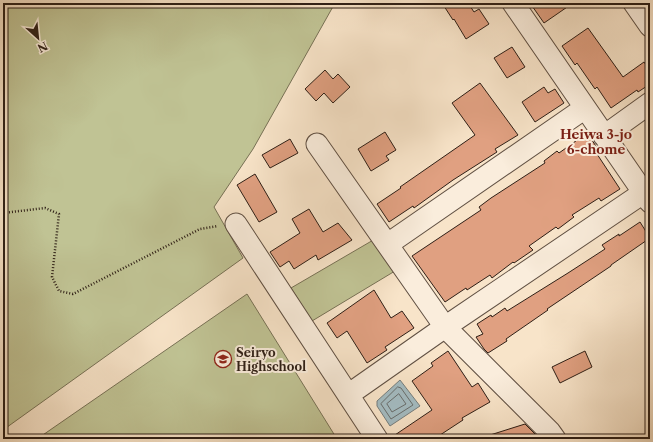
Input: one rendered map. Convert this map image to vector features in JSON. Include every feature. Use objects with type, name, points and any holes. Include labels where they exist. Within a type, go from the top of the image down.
[{"type":"street","points":[[348,395],[445,327],[647,198],[513,3]]},
{"type":"street","points":[[634,3],[650,26]]},
{"type":"street","points":[[604,136],[650,103]]},
{"type":"street","points":[[388,244],[585,108]]},
{"type":"street","points":[[317,144],[445,327],[550,432],[555,439]]},
{"type":"street","points":[[236,224],[377,439]]},
{"type":"path","points":[[3,213],[45,208],[58,214],[52,277],[59,291],[73,294],[200,229],[236,224]]},
{"type":"green space","points":[[3,3],[335,3],[253,149],[214,207],[243,258],[3,430]]},
{"type":"green space","points":[[375,239],[395,271],[312,321],[291,288]]},
{"type":"green space","name":"Seiryo Highschool","points":[[247,294],[337,439],[37,439]]},
{"type":"water","points":[[400,380],[420,406],[390,426],[377,406],[377,401]]},
{"type":"building","points":[[442,3],[468,3],[474,12],[479,9],[489,24],[466,39]]},
{"type":"building","points":[[530,3],[573,3],[544,23]]},
{"type":"building","points":[[588,28],[623,77],[644,62],[650,71],[650,84],[638,92],[637,90],[611,108],[597,87],[595,89],[577,63],[575,65],[562,46]]},
{"type":"building","points":[[512,47],[525,67],[507,78],[494,58]]},
{"type":"building","points":[[325,70],[333,79],[338,74],[350,87],[333,103],[324,93],[316,101],[305,89]]},
{"type":"building","points":[[480,83],[518,135],[495,149],[497,152],[453,180],[414,208],[413,206],[389,222],[377,204],[475,135],[452,103]]},
{"type":"building","points":[[544,87],[548,93],[555,89],[564,103],[535,122],[522,102]]},
{"type":"building","points":[[385,132],[396,150],[386,156],[389,160],[371,171],[358,149]]},
{"type":"building","points":[[587,133],[600,152],[597,154],[620,189],[601,201],[599,198],[572,215],[574,217],[558,229],[556,227],[529,246],[533,250],[514,263],[513,262],[492,278],[490,275],[467,290],[466,288],[445,302],[412,256],[481,210],[479,207],[545,163],[544,161],[557,151],[559,153]]},
{"type":"building","points":[[290,139],[298,153],[270,168],[262,155]]},
{"type":"building","points":[[255,174],[277,212],[259,222],[237,185]]},
{"type":"building","points":[[309,209],[323,232],[338,223],[352,240],[318,260],[316,255],[294,269],[289,261],[280,267],[270,252],[300,233],[292,219]]},
{"type":"building","points":[[640,222],[650,238],[547,309],[548,310],[506,339],[507,341],[488,353],[484,349],[476,337],[483,334],[477,324],[491,315],[492,317],[505,308],[507,311],[568,273],[605,249],[602,245]]},
{"type":"building","points":[[374,290],[391,318],[402,311],[414,328],[385,347],[387,350],[367,363],[347,331],[337,338],[327,323]]},
{"type":"building","points":[[448,351],[472,387],[478,383],[490,402],[462,418],[463,420],[434,439],[389,439],[432,410],[412,381],[433,366],[431,363]]},
{"type":"building","points":[[585,351],[592,367],[560,383],[552,367]]},
{"type":"building","points":[[525,424],[540,439],[487,439],[487,436]]},
{"type":"place","name":"Seiryo Highschool","points":[[223,359]]},
{"type":"district","name":"Heiwa 3-jo 6-chome","points":[[596,142]]}]
